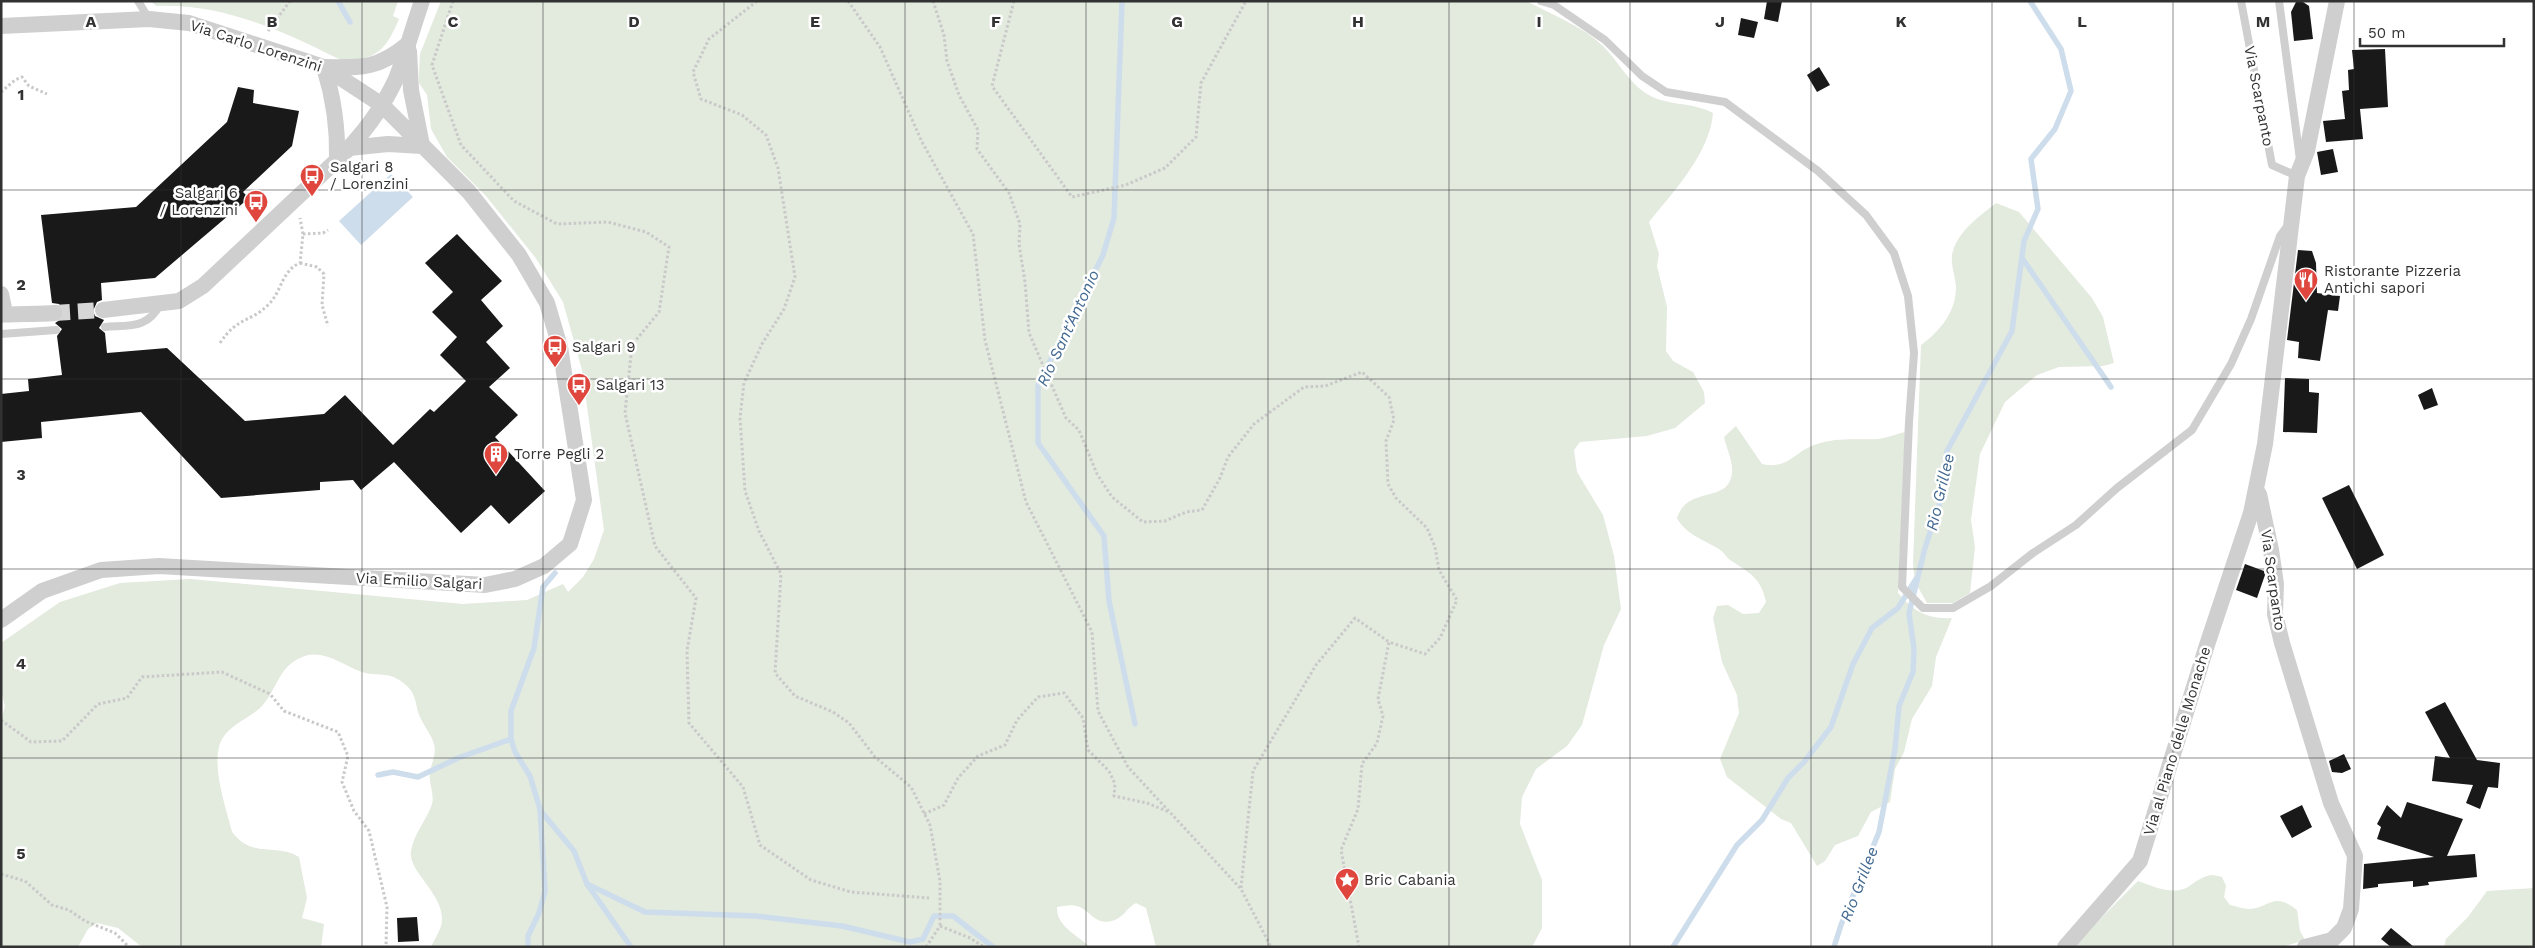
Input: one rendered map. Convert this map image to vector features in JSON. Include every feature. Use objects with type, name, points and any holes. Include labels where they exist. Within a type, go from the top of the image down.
[{"type":"street","points":[[103,310],[179,301],[203,286],[350,148],[382,105],[396,79],[422,1]]},
{"type":"street","name":"Via Scarpanto","points":[[2304,947],[2332,940],[2344,928],[2351,909],[2355,856],[2331,803],[2282,643],[2275,614],[2276,584],[2271,550],[2257,484],[2265,444],[2299,171],[2307,151],[2337,1]]},
{"type":"street","name":"Via Carlo Lorenzini","points":[[1,26],[149,18],[189,23],[258,44],[324,68],[382,105]]},
{"type":"street","points":[[337,160],[336,111],[324,68],[373,65],[390,58],[408,44]]},
{"type":"street","points":[[350,148],[388,144],[422,146],[411,90],[408,44]]},
{"type":"street","name":"Via Emilio Salgari","points":[[1,620],[42,592],[101,570],[159,566],[485,585],[515,580],[544,566],[570,544],[584,500],[560,347],[547,303],[519,255],[469,192],[382,105]]},
{"type":"street","points":[[1,294],[3,314],[20,316],[54,313]]},
{"type":"street","name":"Via al Piano delle Monache","points":[[2065,947],[2140,861],[2206,648],[2251,513],[2257,484]]},
{"type":"lane","points":[[138,1],[149,18]]},
{"type":"lane","points":[[1541,1],[1554,5],[1605,40],[1642,76],[1666,92],[1725,102],[1818,171],[1866,215],[1894,253],[1908,296],[1914,353],[1902,587],[1923,608],[1953,608],[1992,586],[2033,553],[2076,525],[2117,488],[2192,430],[2231,364],[2252,319],[2280,236],[2292,220]]},
{"type":"lane","name":"Via Scarpanto","points":[[2241,1],[2272,165],[2299,171]]},
{"type":"lane","points":[[2279,1],[2299,171]]},
{"type":"lane","points":[[105,327],[139,325],[154,316],[160,304]]},
{"type":"lane","points":[[1,334],[56,330]]},
{"type":"path","points":[[258,44],[290,1]]},
{"type":"path","points":[[453,1],[432,65],[461,145],[514,201],[557,224],[608,222],[646,232],[669,246],[659,312],[632,345],[625,413],[655,546],[696,598],[687,651],[689,723],[743,787],[760,844],[811,880],[851,892],[929,898]]},
{"type":"path","points":[[757,1],[709,39],[693,72],[701,99],[742,115],[766,135],[778,168],[795,277],[784,309],[762,344],[744,382],[740,418],[745,491],[759,530],[781,574],[774,673],[795,696],[833,712],[850,723],[875,757],[911,787],[930,825],[940,881],[940,926],[926,947]]},
{"type":"path","points":[[848,1],[880,47],[922,142],[973,234],[986,340],[1026,502],[1092,632],[1098,710],[1128,767],[1241,889],[1271,947]]},
{"type":"path","points":[[933,1],[944,35],[947,61],[956,86],[978,130],[977,149],[1009,193],[1020,224],[1019,244],[1025,282],[1029,333],[1056,399],[1066,418],[1080,430],[1097,474],[1112,497],[1143,522],[1165,521],[1186,512],[1202,510],[1220,478],[1228,457],[1254,424],[1304,387],[1325,386],[1362,372],[1390,397],[1394,420],[1386,442],[1388,484],[1396,498],[1427,528],[1435,547],[1439,570],[1457,600],[1440,638],[1425,654],[1389,642],[1355,618],[1316,665],[1253,771],[1241,889]]},
{"type":"path","points":[[1014,1],[992,86],[1072,197],[1126,184],[1165,168],[1196,137],[1201,83],[1246,1]]},
{"type":"path","points":[[1,92],[15,80],[22,77],[29,86],[48,94]]},
{"type":"path","points":[[290,203],[301,220],[303,234],[300,263]]},
{"type":"path","points":[[303,234],[323,233],[328,230]]},
{"type":"path","points":[[220,342],[236,323],[267,306],[275,297],[287,272],[300,263],[317,267],[324,274],[322,305],[328,326]]},
{"type":"path","points":[[1359,947],[1341,850],[1358,809],[1362,764],[1377,743],[1383,716],[1378,693],[1389,642]]},
{"type":"path","points":[[1,720],[31,742],[62,741],[98,704],[128,698],[142,677],[222,672],[270,694],[284,711],[338,732],[348,756],[342,782],[354,811],[369,831],[387,906],[386,947]]},
{"type":"path","points":[[924,814],[944,804],[958,778],[978,756],[1005,745],[1017,720],[1038,697],[1064,693],[1083,718],[1088,750],[1109,771],[1115,784],[1114,796],[1170,812]]},
{"type":"path","points":[[1,874],[25,881],[52,905],[69,910],[85,921],[115,933],[129,947]]},
{"type":"path","points":[[940,926],[970,938],[984,947]]},
{"type":"shaded area","points":[[151,1],[398,1],[393,16],[399,19],[384,46],[371,56],[353,60],[341,60],[297,39],[252,21],[205,9],[181,6],[156,6]]},
{"type":"shaded area","points":[[441,1],[1526,1],[1586,32],[1603,46],[1638,87],[1652,97],[1705,109],[1713,113],[1705,143],[1698,157],[1679,185],[1649,222],[1659,254],[1657,266],[1667,307],[1666,351],[1673,361],[1693,372],[1704,392],[1705,403],[1675,428],[1647,436],[1580,442],[1574,450],[1577,472],[1603,515],[1614,556],[1621,609],[1604,645],[1582,725],[1567,746],[1536,769],[1522,797],[1520,824],[1542,880],[1542,928],[1532,947],[1156,947],[1146,908],[1136,903],[1118,918],[1108,922],[1098,920],[1077,906],[1057,907],[1060,920],[1068,930],[1090,947],[431,947],[440,929],[442,915],[434,895],[415,868],[411,859],[411,851],[432,803],[430,777],[435,751],[433,740],[418,713],[413,693],[395,677],[369,674],[331,658],[315,655],[306,656],[291,663],[262,706],[231,728],[219,747],[218,767],[221,790],[232,832],[240,840],[256,848],[282,851],[299,857],[307,898],[302,918],[324,924],[321,947],[142,947],[118,928],[97,923],[88,929],[78,947],[1,947],[1,720],[5,706],[1,691],[1,643],[60,602],[120,583],[190,579],[463,604],[527,600],[563,584],[568,592],[583,577],[594,559],[604,530],[582,370],[563,302],[535,257],[486,196],[447,157],[431,129],[427,95],[419,83],[420,54]]},
{"type":"shaded area","points":[[1996,203],[2019,212],[2092,298],[2103,317],[2114,363],[2103,366],[2059,367],[2037,375],[2005,402],[1980,454],[1971,520],[1975,547],[1970,593],[1953,603],[1927,603],[1915,582],[1913,564],[1921,345],[1940,328],[1953,305],[1956,288],[1952,256],[1956,243],[1971,224]]},
{"type":"shaded area","points":[[1736,426],[1762,464],[1771,465],[1785,462],[1809,447],[1825,442],[1878,439],[1905,432],[1898,593],[1909,605],[1928,616],[1952,618],[1936,657],[1932,686],[1912,719],[1904,752],[1895,769],[1890,802],[1871,812],[1858,836],[1835,845],[1825,861],[1817,866],[1791,823],[1781,819],[1727,777],[1720,759],[1739,713],[1737,695],[1722,662],[1713,618],[1717,606],[1728,605],[1743,614],[1759,613],[1766,602],[1761,587],[1754,577],[1730,560],[1721,550],[1695,536],[1680,524],[1677,518],[1682,508],[1690,501],[1725,488],[1730,481],[1732,467],[1724,437]]},
{"type":"shaded area","points":[[2213,875],[2222,877],[2226,886],[2224,897],[2230,905],[2249,909],[2277,901],[2289,904],[2297,910],[2300,931],[2305,940],[2282,947],[2072,947],[2138,881],[2176,891]]},
{"type":"shaded area","points":[[2534,888],[2534,947],[2444,947],[2446,939],[2468,917],[2487,891]]},
{"type":"water","points":[[391,174],[413,197],[361,245],[339,221]]},
{"type":"building","points":[[1767,1],[1782,1],[1778,22],[1764,19]]},
{"type":"building","points":[[2296,2],[2303,2],[2309,6],[2313,39],[2294,41],[2291,12]]},
{"type":"building","points":[[1741,18],[1758,22],[1754,38],[1738,35]]},
{"type":"building","points":[[2385,49],[2388,107],[2360,109],[2363,139],[2326,142],[2323,121],[2345,119],[2342,91],[2349,90],[2348,70],[2354,69],[2352,50]]},
{"type":"building","points":[[1819,67],[1830,85],[1817,92],[1807,75]]},
{"type":"building","points":[[238,87],[254,90],[253,103],[299,111],[292,146],[243,192],[249,198],[155,278],[101,283],[102,300],[97,302],[93,311],[95,316],[104,320],[99,328],[105,333],[107,353],[167,348],[245,421],[324,414],[345,395],[393,445],[430,409],[434,412],[466,381],[440,355],[457,337],[432,312],[453,292],[425,263],[457,234],[502,281],[481,300],[503,326],[486,342],[510,368],[489,387],[518,415],[495,437],[545,491],[509,524],[491,505],[461,533],[394,462],[361,490],[353,480],[320,482],[320,490],[221,498],[141,412],[41,422],[42,438],[1,442],[1,394],[29,391],[28,379],[62,375],[57,336],[62,329],[55,323],[63,318],[64,312],[59,304],[52,303],[41,215],[136,207],[227,122]]},
{"type":"building","points":[[2333,149],[2338,172],[2321,175],[2317,152]]},
{"type":"building","points":[[2298,250],[2312,251],[2316,263],[2317,293],[2340,296],[2338,311],[2328,310],[2320,361],[2298,358],[2299,342],[2287,340]]},
{"type":"building","points":[[2285,378],[2309,379],[2309,392],[2319,393],[2317,433],[2283,432]]},
{"type":"building","points":[[2432,388],[2438,405],[2424,410],[2418,395]]},
{"type":"building","points":[[2349,485],[2384,555],[2357,569],[2322,498]]},
{"type":"building","points":[[2245,564],[2264,571],[2265,575],[2257,598],[2236,590]]},
{"type":"building","points":[[2445,702],[2477,760],[2500,763],[2498,788],[2488,787],[2480,809],[2466,803],[2473,785],[2432,781],[2435,756],[2450,758],[2425,712]]},
{"type":"building","points":[[2344,754],[2351,769],[2342,773],[2332,772],[2329,761]]},
{"type":"building","points":[[2407,802],[2463,819],[2447,856],[2475,854],[2477,877],[2428,882],[2429,885],[2413,887],[2413,881],[2378,884],[2378,887],[2363,889],[2364,864],[2434,857],[2377,839],[2381,827],[2377,824],[2387,805],[2401,818]]},
{"type":"building","points":[[2302,805],[2312,827],[2292,838],[2280,816]]},
{"type":"building","points":[[417,917],[419,941],[398,942],[397,918]]},
{"type":"building","points":[[2391,928],[2414,947],[2391,947],[2381,939]]},
{"type":"waterway","points":[[338,1],[350,22]]},
{"type":"waterway","name":"Rio Sant'Antonio","points":[[1122,1],[1114,218],[1103,255],[1038,385],[1038,443],[1104,536],[1109,601],[1135,724]]},
{"type":"waterway","name":"Rio Grillee","points":[[1834,947],[1879,832],[1895,749],[1899,706],[1913,672],[1914,649],[1909,613],[1925,548],[1941,499],[1947,451],[2012,331],[2024,241],[2038,209],[2031,159],[2055,129],[2071,91],[2061,49],[2030,1]]},
{"type":"waterway","points":[[2022,258],[2111,387]]},
{"type":"waterway","points":[[528,947],[528,936],[539,913],[545,891],[540,809],[530,776],[515,752],[511,739],[511,711],[534,648],[543,587],[555,573]]},
{"type":"waterway","points":[[1673,947],[1737,845],[1762,820],[1788,778],[1804,762],[1831,727],[1853,664],[1872,628],[1898,608],[1916,579]]},
{"type":"waterway","points":[[378,775],[393,772],[418,777],[458,758],[511,739]]},
{"type":"waterway","points":[[540,810],[574,851],[587,884],[631,947]]},
{"type":"waterway","points":[[587,884],[645,912],[756,916],[842,926],[910,942],[923,939],[934,916],[953,916],[993,947]]},
{"type":"tunnel","points":[[54,313],[103,310]]},
{"type":"place","name":"Salgari 8 / Lorenzini","points":[[312,197]]},
{"type":"place","name":"Salgari 6 / Lorenzini","points":[[256,223]]},
{"type":"place","name":"Ristorante Pizzeria Antichi sapori","points":[[2306,301]]},
{"type":"place","name":"Salgari 9","points":[[555,368]]},
{"type":"place","name":"Salgari 13","points":[[579,406]]},
{"type":"place","name":"Torre Pegli 2","points":[[496,475]]},
{"type":"place","name":"Bric Cabania","points":[[1347,901]]}]
